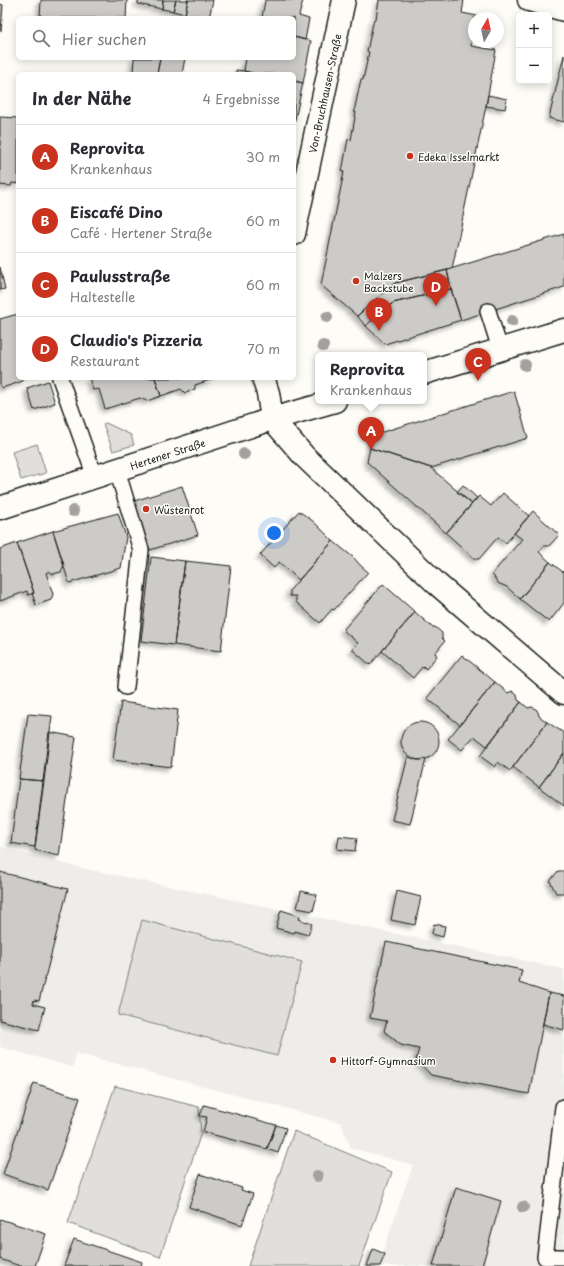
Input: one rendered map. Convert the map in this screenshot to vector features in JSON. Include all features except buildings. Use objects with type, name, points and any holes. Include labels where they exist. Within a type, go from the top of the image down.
[{"type":"street","name":"Von-Bruchhausen-Straße","points":[[296,225],[344,0]]},
{"type":"street","points":[[529,0],[564,10]]},
{"type":"street","points":[[427,372],[564,330]]},
{"type":"street","points":[[264,380],[272,419],[304,456],[437,584],[564,693]]},
{"type":"street","name":"Hertener Straße","points":[[0,508],[272,419],[324,404]]},
{"type":"lane","points":[[488,311],[500,349]]},
{"type":"lane","points":[[61,380],[95,477]]},
{"type":"lane","points":[[117,470],[141,550],[126,687]]},
{"type":"lane","points":[[563,1106],[545,1257],[564,1257]]},
{"type":"shaded area","points":[[106,423],[131,435],[134,445],[113,451],[103,424]]},
{"type":"shaded area","points":[[37,444],[46,473],[21,480],[12,452]]},
{"type":"shaded area","name":"Hittorf-Gymnasium","points":[[0,847],[77,867],[564,969],[564,1266],[378,1266],[413,1165],[351,1148],[341,1123],[76,1053],[73,1067],[0,1047]]},
{"type":"shaded area","points":[[142,920],[302,962],[277,1056],[118,1015]]},
{"type":"shaded area","points":[[115,1086],[199,1107],[201,1133],[160,1257],[68,1223]]},
{"type":"shaded area","points":[[294,1131],[392,1172],[359,1266],[248,1266]]},
{"type":"place","name":"Edeka Isselmarkt","points":[[410,156]]},
{"type":"place","name":"Malzers Backstube","points":[[356,281]]},
{"type":"place","name":"Claudio's Pizzeria","points":[[436,306]]},
{"type":"place","name":"Eiscafé Dino","points":[[379,331]]},
{"type":"place","name":"Paulusstraße","points":[[478,381]]},
{"type":"place","name":"Reprovita","points":[[371,450]]},
{"type":"place","name":"Wüstenrot","points":[[146,509]]},
{"type":"place","name":"Hittorf-Gymnasium","points":[[333,1060]]}]
